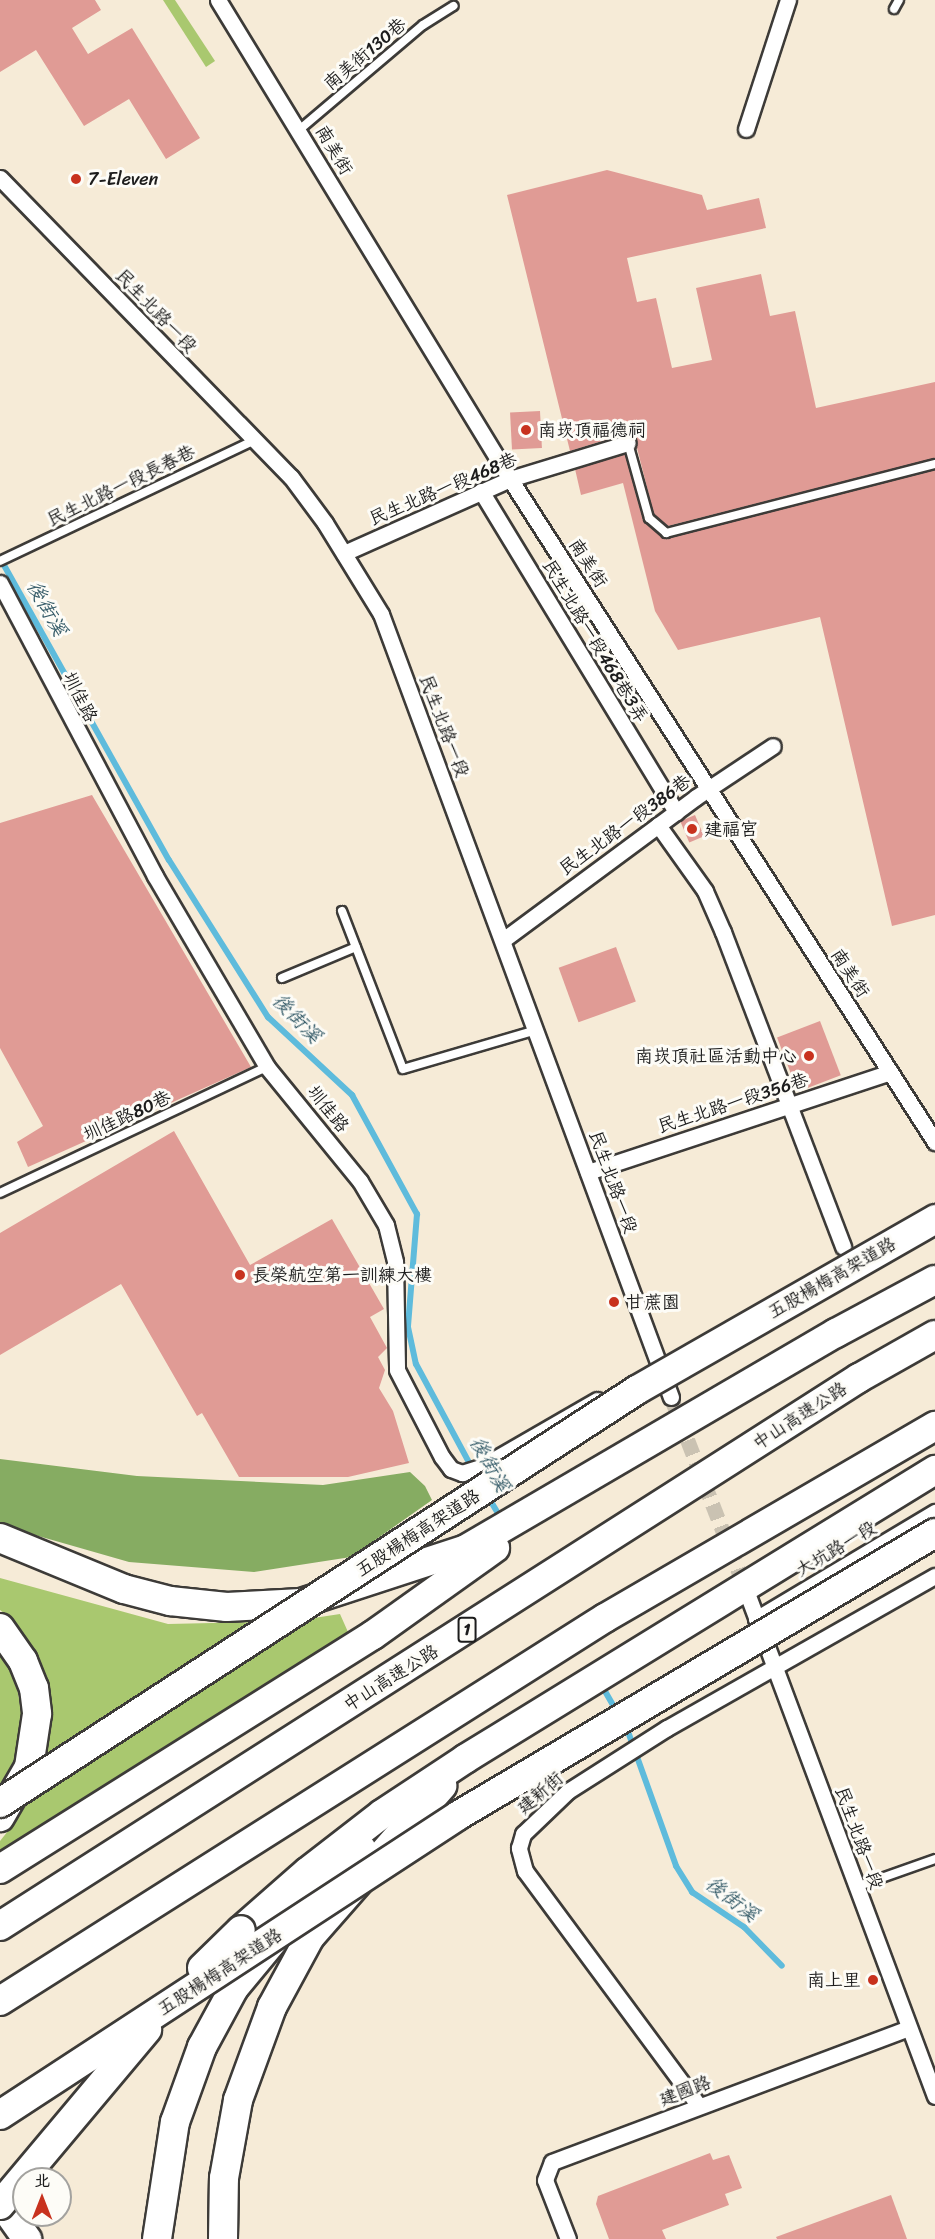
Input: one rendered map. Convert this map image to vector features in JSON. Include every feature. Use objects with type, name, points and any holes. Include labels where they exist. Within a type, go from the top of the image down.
[{"type":"highway","name":"五股楊梅高架道路","points":[[0,1803],[637,1390],[935,1219]]},
{"type":"highway","points":[[0,1538],[123,1589],[170,1601],[227,1607],[301,1603],[466,1549],[836,1333],[935,1280]]},
{"type":"highway","name":"中山高速公路","points":[[0,1926],[859,1378],[935,1335]]},
{"type":"highway","points":[[0,2001],[605,1618],[935,1426]]},
{"type":"highway","points":[[27,2239],[0,2203],[186,1983],[241,1930],[335,1850],[465,1759],[935,1470]]},
{"type":"highway","points":[[0,1869],[373,1635],[489,1553],[552,1500]]},
{"type":"highway","name":"五股楊梅高架道路","points":[[0,2115],[459,1815],[935,1533]]},
{"type":"highway","points":[[0,1550],[33,1552]]},
{"type":"highway","points":[[0,1628],[23,1661],[34,1688],[37,1714],[29,1767],[0,1817]]},
{"type":"highway","points":[[157,2239],[175,2121],[202,2048],[234,1988],[278,1935],[352,1857],[465,1759]]},
{"type":"highway","points":[[223,2239],[224,2178],[238,2100],[272,2007],[310,1937],[465,1759]]},
{"type":"street","name":"南美街","points":[[218,0],[510,479],[935,1142]]},
{"type":"street","points":[[746,129],[788,0]]},
{"type":"street","name":"民生北路一段","points":[[0,178],[291,477],[344,553],[381,614],[671,1397]]},
{"type":"street","name":"民生北路一段468巷","points":[[344,553],[510,479],[628,443]]},
{"type":"street","name":"民生北路一段468巷3弄","points":[[481,491],[676,812]]},
{"type":"street","name":"圳佳路","points":[[0,583],[154,876],[267,1067],[360,1181],[386,1225],[395,1262],[397,1370],[442,1457],[451,1469],[462,1473],[481,1467],[659,1365]]},
{"type":"street","name":"民生北路一段386巷","points":[[503,940],[709,788],[773,746]]},
{"type":"street","points":[[658,825],[705,891],[843,1247]]},
{"type":"street","name":"民生北路一段356巷","points":[[588,1172],[890,1072]]},
{"type":"street","name":"大坑路一段","points":[[756,1619],[935,1512]]},
{"type":"street","points":[[773,1665],[935,1576]]},
{"type":"street","name":"民生北路一段","points":[[747,1593],[935,2096]]},
{"type":"street","name":"建新街","points":[[699,2106],[519,1860],[523,1834],[537,1818],[568,1791],[667,1728],[773,1665]]},
{"type":"street","name":"建國路","points":[[568,2239],[545,2180],[552,2162],[908,2028]]},
{"type":"lane","points":[[894,9],[899,0]]},
{"type":"lane","name":"南美街130巷","points":[[299,130],[423,25],[454,6]]},
{"type":"lane","name":"民生北路一段長春巷","points":[[0,561],[255,440]]},
{"type":"lane","points":[[628,443],[649,518],[666,533],[935,464]]},
{"type":"lane","points":[[342,911],[403,1069],[536,1030]]},
{"type":"lane","points":[[282,978],[356,947]]},
{"type":"lane","name":"圳佳路80巷","points":[[0,1193],[267,1067]]},
{"type":"lane","points":[[856,1887],[935,1859]]},
{"type":"green space","points":[[163,0],[175,0],[215,61],[206,67]]},
{"type":"green space","points":[[0,1459],[137,1476],[323,1485],[410,1472],[425,1486],[432,1500],[351,1557],[254,1572],[129,1562],[0,1525]]},
{"type":"green space","points":[[0,1578],[168,1624],[294,1621],[340,1614],[348,1632],[0,1854],[0,1841],[16,1821],[48,1751],[49,1703],[36,1656],[10,1618],[0,1610]]},
{"type":"green space","points":[[0,1652],[15,1675],[23,1723],[16,1760],[0,1797]]},
{"type":"building","points":[[0,0],[95,0],[101,10],[72,28],[88,54],[132,28],[200,138],[166,159],[129,99],[84,126],[36,50],[0,72]]},
{"type":"building","points":[[607,170],[702,195],[707,210],[759,198],[766,228],[627,258],[637,302],[656,298],[672,368],[712,360],[696,288],[761,274],[770,316],[795,311],[816,408],[935,382],[935,458],[668,526],[654,515],[634,436],[625,434],[570,451],[507,195]]},
{"type":"building","name":"南崁頂福德祠","points":[[540,411],[542,448],[512,450],[510,413]]},
{"type":"building","points":[[625,454],[643,520],[665,539],[935,470],[935,915],[892,926],[820,617],[678,650],[655,611],[623,483],[581,495],[575,469]]},
{"type":"building","points":[[92,795],[251,1067],[28,1167],[17,1142],[43,1126],[0,1048],[0,823]]},
{"type":"building","name":"建福宮","points":[[695,815],[704,836],[689,842],[680,821]]},
{"type":"building","points":[[616,947],[636,1002],[579,1022],[559,968]]},
{"type":"building","name":"南崁頂社區活動中心","points":[[820,1021],[841,1075],[798,1092],[777,1037]]},
{"type":"building","points":[[174,1131],[250,1265],[332,1219],[384,1309],[370,1317],[387,1348],[378,1357],[385,1370],[379,1388],[393,1411],[409,1463],[348,1477],[239,1477],[202,1413],[197,1416],[121,1284],[0,1355],[0,1233]]},
{"type":"building","points":[[710,2153],[713,2160],[729,2155],[742,2188],[725,2194],[729,2205],[662,2230],[666,2239],[609,2239],[596,2204],[598,2196]]},
{"type":"building","points":[[891,2195],[907,2239],[777,2239],[776,2237]]},
{"type":"waterway","name":"後街溪","points":[[0,558],[169,860],[268,1017],[352,1095],[417,1214],[408,1327],[416,1364],[472,1468]]},
{"type":"waterway","name":"後街溪","points":[[487,1495],[499,1515]]},
{"type":"waterway","name":"後街溪","points":[[602,1686],[617,1712]]},
{"type":"waterway","name":"後街溪","points":[[626,1726],[676,1866],[692,1892],[744,1927],[782,1966]]},
{"type":"tunnel","points":[[671,1397],[747,1593]]},
{"type":"place","name":"7-Eleven","points":[[76,179]]},
{"type":"place","name":"南崁頂福德祠","points":[[526,430]]},
{"type":"place","name":"建福宮","points":[[692,829]]},
{"type":"place","name":"南崁頂社區活動中心","points":[[809,1056]]},
{"type":"place","name":"長榮航空第一訓練大樓","points":[[240,1275]]},
{"type":"place","name":"甘蔗園","points":[[614,1302]]},
{"type":"place","name":"南上里","points":[[873,1980]]}]
